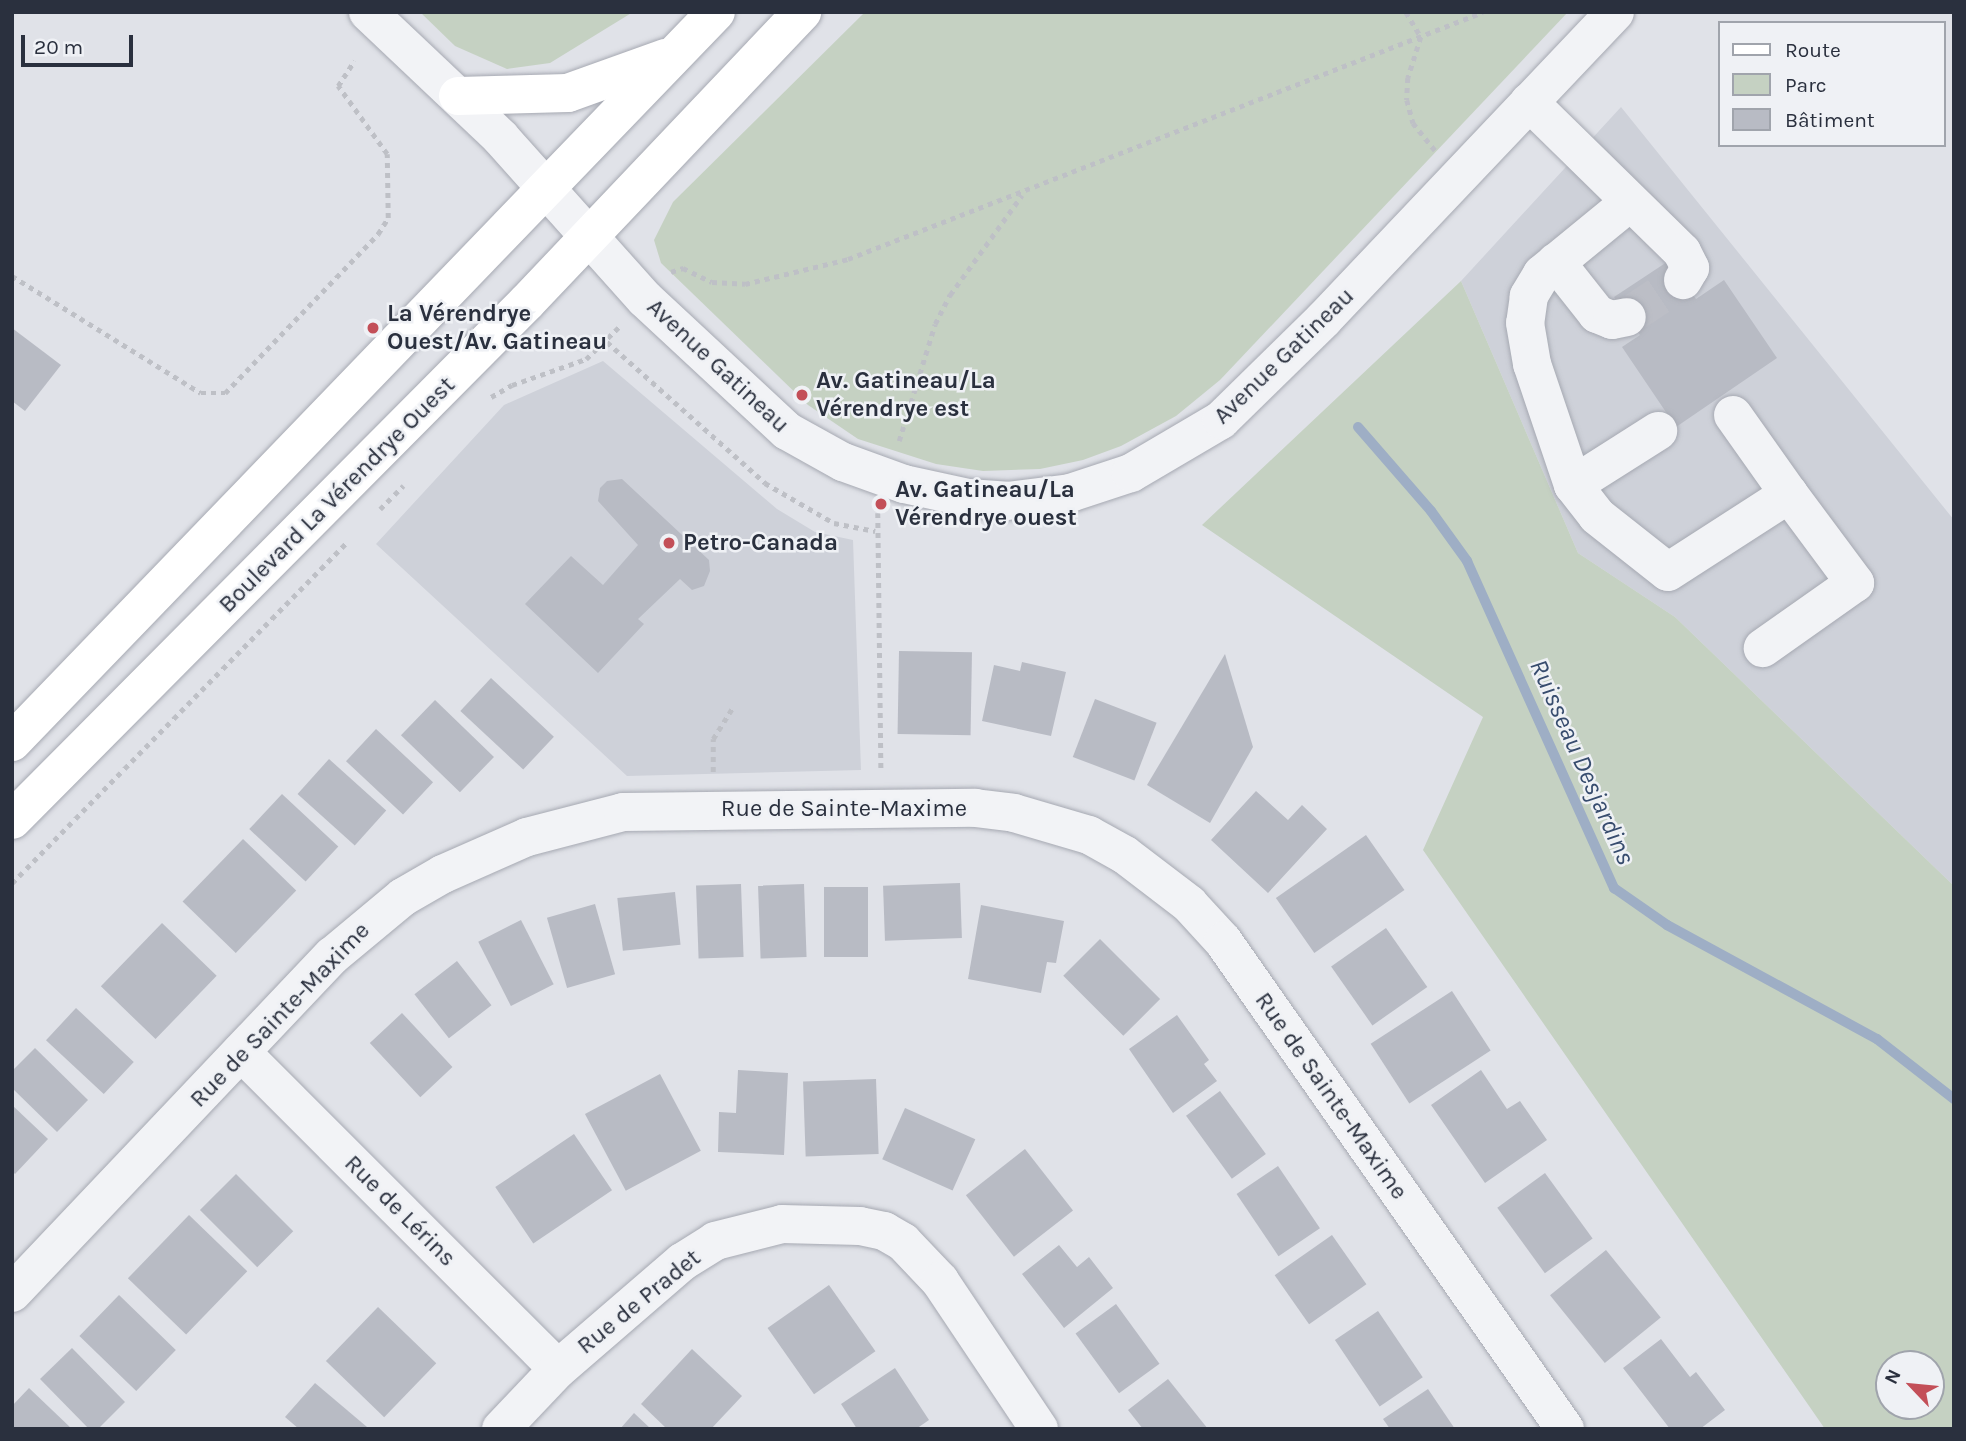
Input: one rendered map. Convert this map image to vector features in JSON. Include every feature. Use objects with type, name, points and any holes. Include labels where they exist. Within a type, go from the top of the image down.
[{"type":"main road","points":[[12,743],[548,190],[716,12]]},
{"type":"main road","name":"Boulevard La Vérendrye Ouest","points":[[12,820],[589,236],[802,12]]},
{"type":"main road","points":[[458,96],[568,93],[677,53]]},
{"type":"street","name":"Avenue Gatineau","points":[[368,12],[458,96],[548,190],[645,299],[774,421],[884,491],[1027,500],[1091,488],[1175,451],[1221,420],[1264,381],[1615,12]]},
{"type":"street","points":[[1529,102],[1682,252],[1690,268],[1683,279]]},
{"type":"street","points":[[1630,202],[1542,274],[1529,296],[1525,323],[1532,364],[1573,485],[1597,516],[1668,572],[1789,494]]},
{"type":"street","points":[[1556,262],[1597,314],[1612,320],[1627,317]]},
{"type":"street","points":[[1732,415],[1855,583],[1763,648]]},
{"type":"street","points":[[1573,485],[1658,431]]},
{"type":"street","name":"Rue de Sainte-Maxime","points":[[12,1293],[332,956],[403,897],[482,855],[574,822],[623,812],[975,808],[1053,823],[1089,835],[1125,855],[1189,904],[1223,941],[1565,1429]]},
{"type":"street","name":"Rue de Lérins","points":[[242,1052],[558,1369]]},
{"type":"street","name":"Rue de Pradet","points":[[501,1429],[558,1369],[682,1262],[715,1241],[782,1224],[860,1226],[884,1231],[921,1257],[1039,1429]]},
{"type":"path","points":[[1406,12],[1421,37],[1408,78],[1406,100],[1413,123],[1440,155]]},
{"type":"path","points":[[671,272],[686,268],[721,284],[764,281],[848,259],[1022,194],[1483,12]]},
{"type":"path","points":[[12,276],[201,393],[225,393],[379,234],[388,218],[387,154],[338,86],[354,61]]},
{"type":"path","points":[[882,775],[875,530],[884,491],[935,324],[950,295],[1022,194]]},
{"type":"path","name":"Boulevard La Vérendrye Ouest","points":[[485,403],[501,389],[569,367],[607,342],[623,322]]},
{"type":"path","points":[[607,342],[765,483],[834,523],[875,530]]},
{"type":"path","name":"Boulevard La Vérendrye Ouest","points":[[376,513],[389,500]]},
{"type":"path","name":"Boulevard La Vérendrye Ouest","points":[[12,883],[357,532]]},
{"type":"path","points":[[713,771],[713,739],[732,708]]},
{"type":"shaded area","points":[[1621,107],[1954,520],[1954,886],[1675,617],[1578,553],[1461,281]]},
{"type":"shaded area","points":[[603,361],[777,509],[815,532],[853,540],[861,770],[627,776],[376,544],[504,405]]},
{"type":"green space","points":[[420,12],[633,12],[550,63],[507,69],[455,46]]},
{"type":"green space","points":[[865,12],[1568,12],[1220,380],[1176,416],[1121,446],[1083,460],[1040,469],[983,471],[936,464],[858,439],[808,405],[661,263],[654,240],[673,202]]},
{"type":"green space","points":[[1461,281],[1578,553],[1675,617],[1954,886],[1954,1429],[1825,1429],[1423,850],[1483,717],[1202,525]]},
{"type":"building","points":[[1670,260],[1696,299],[1724,280],[1777,358],[1676,427],[1622,347],[1640,335],[1614,297]]},
{"type":"building","points":[[12,328],[61,365],[25,411],[12,401]]},
{"type":"building","points":[[622,479],[709,560],[710,571],[704,586],[692,590],[680,579],[638,619],[644,624],[598,673],[525,604],[571,556],[603,585],[638,545],[598,501],[600,488],[607,481]]},
{"type":"building","points":[[899,651],[972,652],[971,735],[898,734]]},
{"type":"building","points":[[1225,654],[1253,747],[1210,823],[1147,785]]},
{"type":"building","points":[[1022,662],[1066,672],[1051,736],[982,721],[994,665],[1020,671]]},
{"type":"building","points":[[491,678],[554,737],[523,770],[460,711]]},
{"type":"building","points":[[1095,699],[1157,723],[1134,781],[1073,757]]},
{"type":"building","points":[[435,700],[494,757],[460,792],[401,735]]},
{"type":"building","points":[[376,729],[433,782],[403,814],[346,761]]},
{"type":"building","points":[[329,759],[386,811],[355,845],[298,794]]},
{"type":"building","points":[[1256,791],[1288,820],[1302,805],[1327,829],[1268,893],[1211,840]]},
{"type":"building","points":[[282,794],[338,847],[306,882],[249,829]]},
{"type":"building","points":[[1366,835],[1404,890],[1314,953],[1276,898]]},
{"type":"building","points":[[243,839],[296,890],[236,953],[183,902]]},
{"type":"building","points":[[960,883],[962,938],[885,941],[883,886]]},
{"type":"building","points":[[741,884],[744,957],[699,959],[696,886]]},
{"type":"building","points":[[804,884],[807,957],[761,959],[758,886]]},
{"type":"building","points":[[824,887],[868,887],[868,957],[824,957]]},
{"type":"building","points":[[675,892],[681,945],[623,951],[617,898]]},
{"type":"building","points":[[595,904],[615,974],[567,988],[547,918]]},
{"type":"building","points":[[981,905],[1064,921],[1056,963],[1047,962],[1041,993],[968,979]]},
{"type":"building","points":[[521,920],[554,984],[511,1006],[478,942]]},
{"type":"building","points":[[162,923],[217,976],[156,1039],[101,986]]},
{"type":"building","points":[[1386,928],[1427,987],[1372,1025],[1331,966]]},
{"type":"building","points":[[1100,939],[1160,999],[1123,1036],[1063,976]]},
{"type":"building","points":[[457,961],[491,1005],[449,1038],[414,994]]},
{"type":"building","points":[[1452,991],[1491,1051],[1409,1103],[1371,1044]]},
{"type":"building","points":[[76,1008],[134,1062],[104,1094],[46,1040]]},
{"type":"building","points":[[402,1013],[452,1067],[420,1097],[370,1043]]},
{"type":"building","points":[[1177,1015],[1209,1060],[1204,1064],[1217,1081],[1173,1113],[1129,1049]]},
{"type":"building","points":[[35,1048],[88,1100],[57,1132],[12,1088],[12,1071]]},
{"type":"building","points":[[738,1070],[788,1073],[784,1155],[718,1152],[719,1112],[736,1113]]},
{"type":"building","points":[[1481,1070],[1507,1109],[1520,1101],[1547,1140],[1485,1183],[1431,1105]]},
{"type":"building","points":[[660,1074],[701,1151],[626,1191],[585,1114]]},
{"type":"building","points":[[876,1079],[879,1154],[806,1157],[803,1082]]},
{"type":"building","points":[[1220,1091],[1266,1154],[1232,1179],[1186,1116]]},
{"type":"building","points":[[12,1105],[48,1139],[15,1174],[12,1171]]},
{"type":"building","points":[[905,1108],[975,1139],[953,1190],[882,1159]]},
{"type":"building","points":[[574,1134],[612,1190],[533,1243],[495,1187]]},
{"type":"building","points":[[1025,1149],[1073,1210],[1014,1257],[966,1195]]},
{"type":"building","points":[[1278,1166],[1320,1228],[1278,1256],[1237,1194]]},
{"type":"building","points":[[1545,1173],[1593,1239],[1545,1273],[1497,1208]]},
{"type":"building","points":[[236,1174],[293,1231],[257,1267],[200,1210]]},
{"type":"building","points":[[189,1215],[247,1271],[186,1335],[128,1278]]},
{"type":"building","points":[[1332,1235],[1366,1284],[1309,1324],[1275,1275]]},
{"type":"building","points":[[1059,1245],[1077,1267],[1089,1257],[1113,1288],[1064,1328],[1022,1274]]},
{"type":"building","points":[[1606,1250],[1661,1318],[1605,1363],[1550,1295]]},
{"type":"building","points":[[829,1285],[875,1351],[814,1394],[768,1328]]},
{"type":"building","points":[[119,1295],[176,1350],[136,1391],[79,1336]]},
{"type":"building","points":[[1116,1304],[1159,1364],[1119,1393],[1076,1333]]},
{"type":"building","points":[[378,1307],[436,1363],[384,1417],[326,1361]]},
{"type":"building","points":[[1378,1311],[1423,1377],[1380,1406],[1335,1340]]},
{"type":"building","points":[[1661,1339],[1690,1377],[1696,1372],[1725,1410],[1700,1429],[1670,1429],[1623,1368]]},
{"type":"building","points":[[72,1348],[125,1402],[98,1429],[89,1429],[40,1379]]},
{"type":"building","points":[[692,1349],[742,1396],[711,1429],[667,1429],[641,1404]]},
{"type":"building","points":[[895,1368],[929,1420],[916,1429],[857,1429],[841,1404]]},
{"type":"building","points":[[1168,1379],[1208,1429],[1143,1429],[1128,1410]]},
{"type":"building","points":[[315,1383],[367,1427],[299,1429],[285,1417]]},
{"type":"building","points":[[29,1388],[72,1429],[12,1429],[12,1406]]},
{"type":"building","points":[[1428,1389],[1455,1429],[1390,1429],[1383,1419]]},
{"type":"building","points":[[634,1413],[651,1429],[620,1429]]},
{"type":"waterway","name":"Ruisseau Desjardins","points":[[1358,427],[1431,511],[1467,561],[1614,888],[1667,925],[1877,1039],[1954,1099]]},
{"type":"tunnel","points":[[1627,317],[1683,280]]},
{"type":"place","name":"La Vérendrye Ouest/Av. Gatineau","points":[[373,328]]},
{"type":"place","name":"Av. Gatineau/La Vérendrye est","points":[[802,395]]},
{"type":"place","name":"Av. Gatineau/La Vérendrye ouest","points":[[881,504]]},
{"type":"place","name":"Petro-Canada","points":[[669,543]]}]
